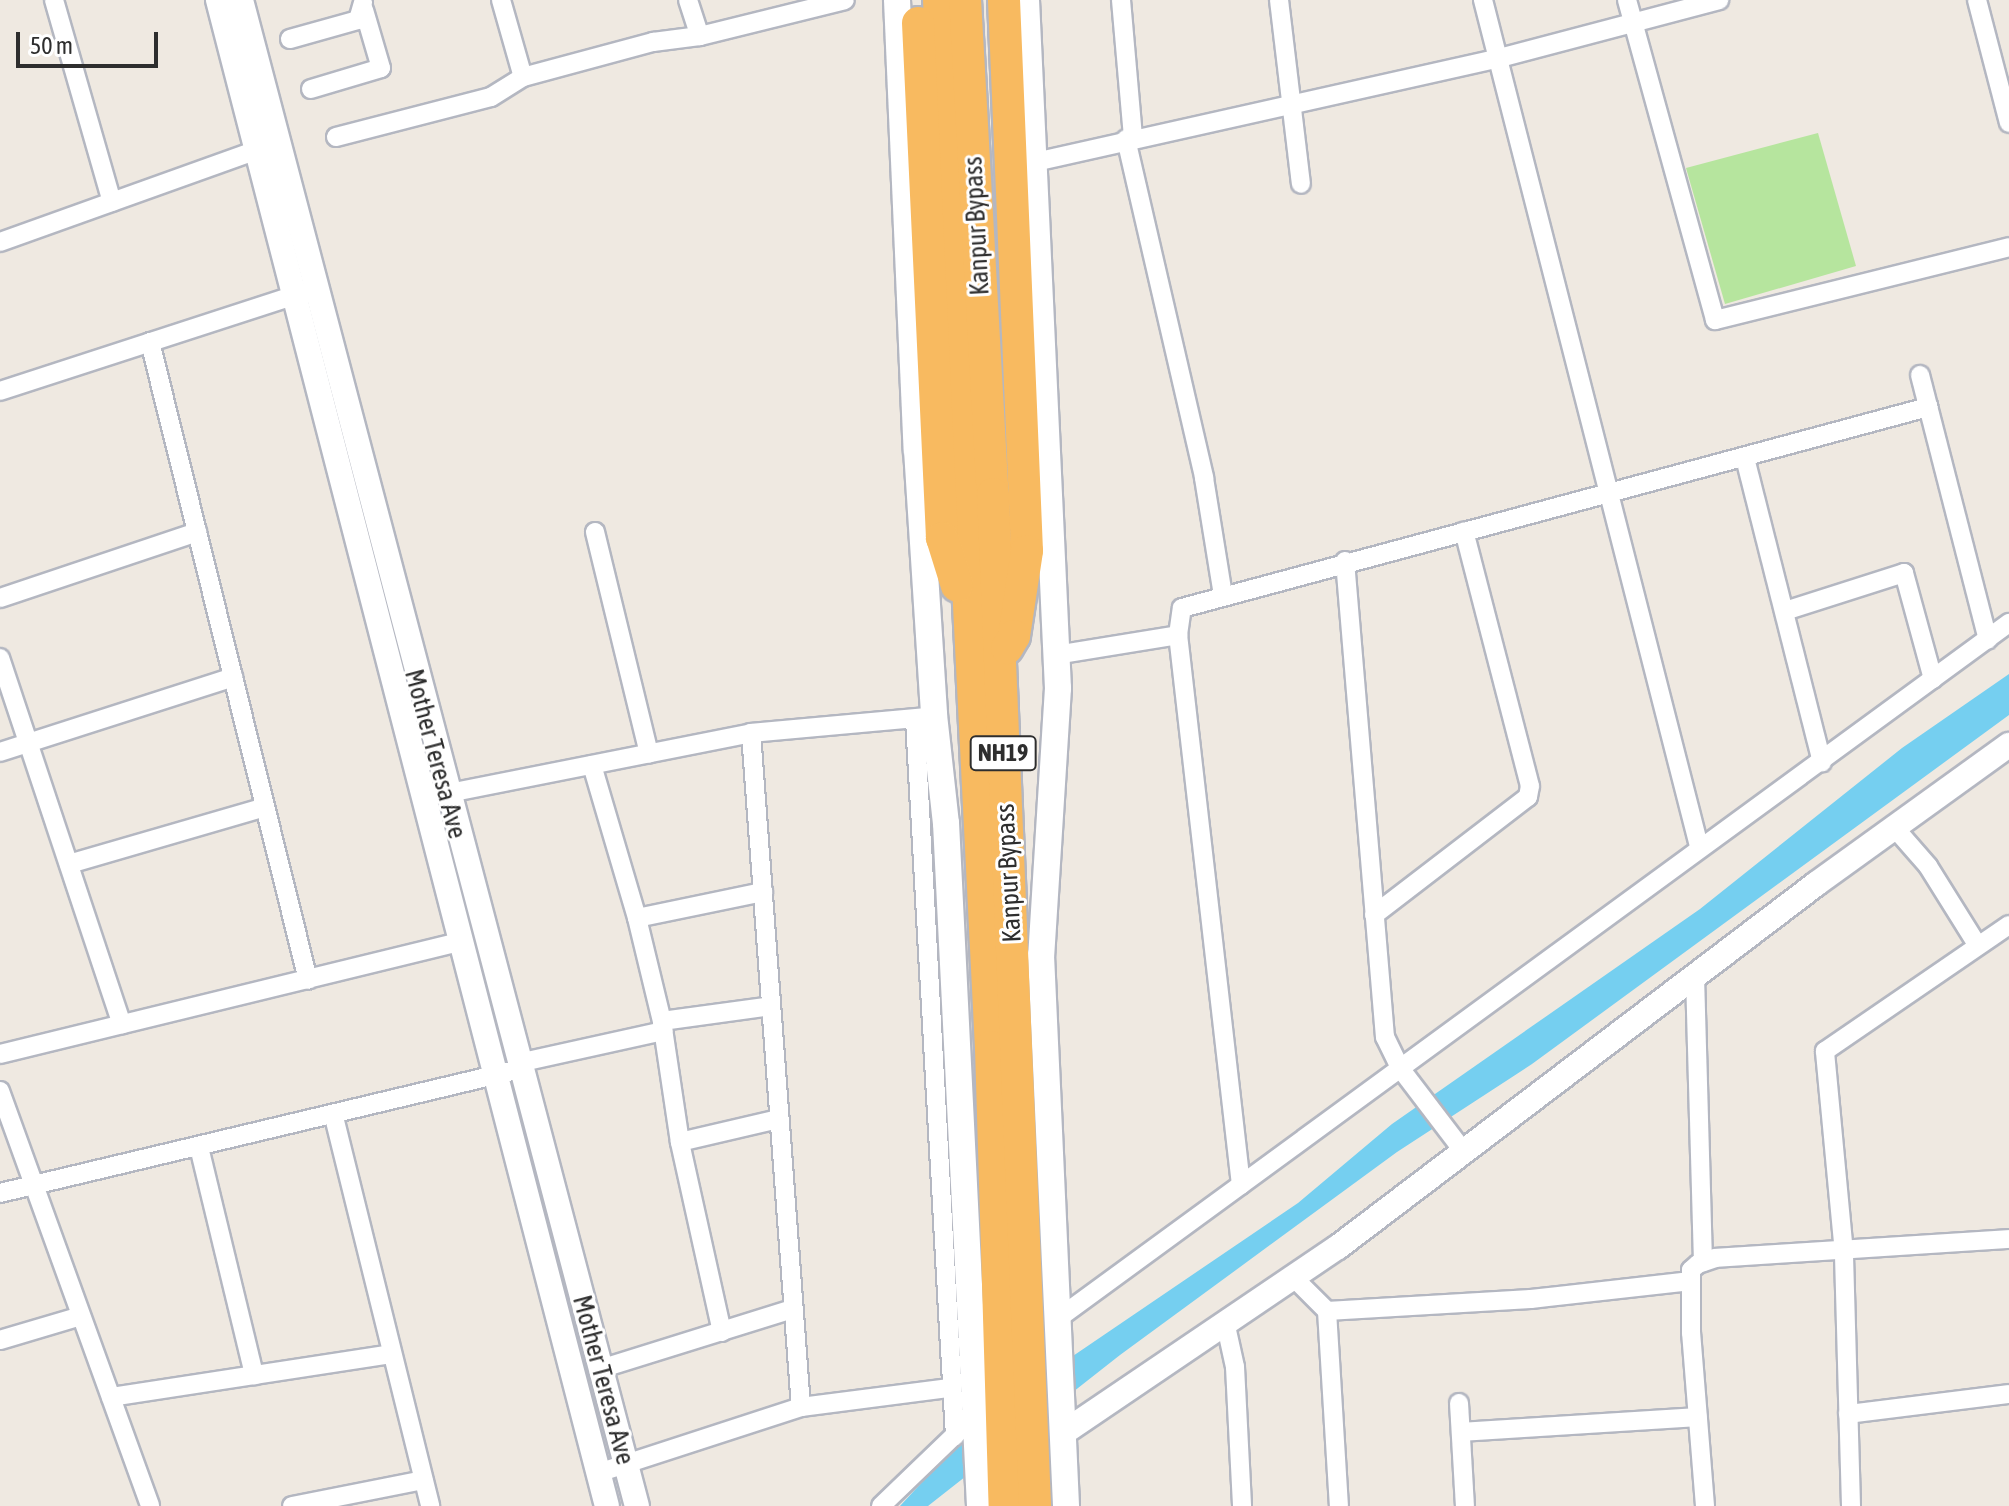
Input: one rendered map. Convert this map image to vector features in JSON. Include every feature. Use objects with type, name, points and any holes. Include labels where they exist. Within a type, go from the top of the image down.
[{"type":"highway","points":[[916,0],[942,538],[972,636]]},
{"type":"highway","name":"Kanpur Bypass","points":[[939,0],[972,636],[1005,1506]]},
{"type":"highway","name":"Kanpur Bypass","points":[[965,0],[999,661],[1035,1506]]},
{"type":"highway","points":[[999,661],[1014,636],[1027,551],[1004,0]]},
{"type":"main road","points":[[897,0],[924,717],[946,823],[968,1427],[979,1494]]},
{"type":"main road","points":[[1026,0],[1056,655],[1056,748],[1041,955],[1066,1506]]},
{"type":"street","points":[[54,0],[112,202]]},
{"type":"street","points":[[218,0],[257,150],[304,292]]},
{"type":"street","points":[[241,0],[304,292],[435,796],[461,942],[607,1506]]},
{"type":"street","points":[[501,0],[523,77]]},
{"type":"street","points":[[688,0],[700,36]]},
{"type":"street","points":[[336,137],[491,97],[523,77],[653,42],[700,36],[845,0]]},
{"type":"street","points":[[1121,0],[1130,138],[1204,478],[1223,595]]},
{"type":"street","points":[[1279,0],[1289,104],[1301,184]]},
{"type":"street","points":[[1483,0],[1699,846]]},
{"type":"street","points":[[1627,0],[1715,320],[2009,247]]},
{"type":"street","points":[[1035,162],[1130,138],[1496,59],[1719,0]]},
{"type":"street","points":[[1977,0],[2009,123]]},
{"type":"street","points":[[290,39],[358,20],[363,5]]},
{"type":"street","points":[[311,89],[381,68],[363,5]]},
{"type":"street","points":[[0,242],[257,150]]},
{"type":"street","points":[[0,391],[304,292]]},
{"type":"street","points":[[150,342],[308,980]]},
{"type":"street","points":[[1920,375],[1988,639]]},
{"type":"street","points":[[1241,1185],[1178,635],[1182,608],[1345,561],[1608,495],[1928,407]]},
{"type":"street","points":[[1745,458],[1822,762]]},
{"type":"street","points":[[1374,915],[1528,797],[1530,786],[1464,531]]},
{"type":"street","points":[[0,598],[197,532]]},
{"type":"street","points":[[595,532],[649,753]]},
{"type":"street","points":[[1345,561],[1385,1037],[1400,1068],[1464,1152]]},
{"type":"street","points":[[1785,611],[1904,573],[1933,679]]},
{"type":"street","points":[[1056,1320],[1699,846],[1822,762],[2009,623]]},
{"type":"street","points":[[1056,655],[1178,635]]},
{"type":"street","points":[[0,658],[122,1024]]},
{"type":"street","points":[[0,752],[233,677]]},
{"type":"street","points":[[435,796],[751,733],[924,717],[950,1388],[968,1427],[881,1506]]},
{"type":"street","points":[[751,733],[801,1407]]},
{"type":"street","points":[[1063,1425],[1226,1326],[1294,1278],[1894,827],[2009,745]]},
{"type":"street","points":[[592,765],[637,918],[663,1026],[680,1142],[722,1332]]},
{"type":"street","name":"Mother Teresa Ave","points":[[435,796],[519,1066],[637,1506]]},
{"type":"street","points":[[69,864],[265,807]]},
{"type":"street","points":[[1894,827],[1928,866],[1978,946]]},
{"type":"street","points":[[637,918],[763,892]]},
{"type":"street","points":[[1851,1506],[1844,1253],[1825,1051],[2009,925]]},
{"type":"street","points":[[0,1054],[461,942]]},
{"type":"street","points":[[1695,976],[1703,1262]]},
{"type":"street","points":[[0,1193],[334,1117],[496,1076],[519,1066],[663,1026],[771,1006]]},
{"type":"street","points":[[0,1091],[150,1506]]},
{"type":"street","points":[[334,1117],[430,1506]]},
{"type":"street","points":[[680,1142],[779,1119]]},
{"type":"street","points":[[199,1147],[254,1375]]},
{"type":"street","points":[[1705,1506],[1691,1270],[1703,1262],[2009,1239]]},
{"type":"street","points":[[1294,1278],[1327,1311],[1339,1506]]},
{"type":"street","points":[[1327,1311],[1531,1299],[1691,1281]]},
{"type":"street","points":[[600,1369],[793,1309]]},
{"type":"street","points":[[0,1340],[81,1316]]},
{"type":"street","points":[[1226,1326],[1235,1367],[1242,1506]]},
{"type":"street","points":[[111,1397],[392,1354]]},
{"type":"street","points":[[598,1473],[801,1407],[950,1388]]},
{"type":"street","points":[[1848,1414],[2009,1394]]},
{"type":"street","points":[[1459,1403],[1465,1506]]},
{"type":"street","points":[[1461,1432],[1698,1417]]},
{"type":"street","points":[[292,1506],[423,1480]]},
{"type":"green space","points":[[1818,133],[1856,266],[1725,304],[1686,168]]},
{"type":"water","points":[[2009,674],[2009,715],[1532,1064],[1397,1152],[1120,1355],[928,1506],[900,1506],[951,1451],[1070,1358],[1298,1203],[1392,1124],[1700,909],[1902,748]]}]
